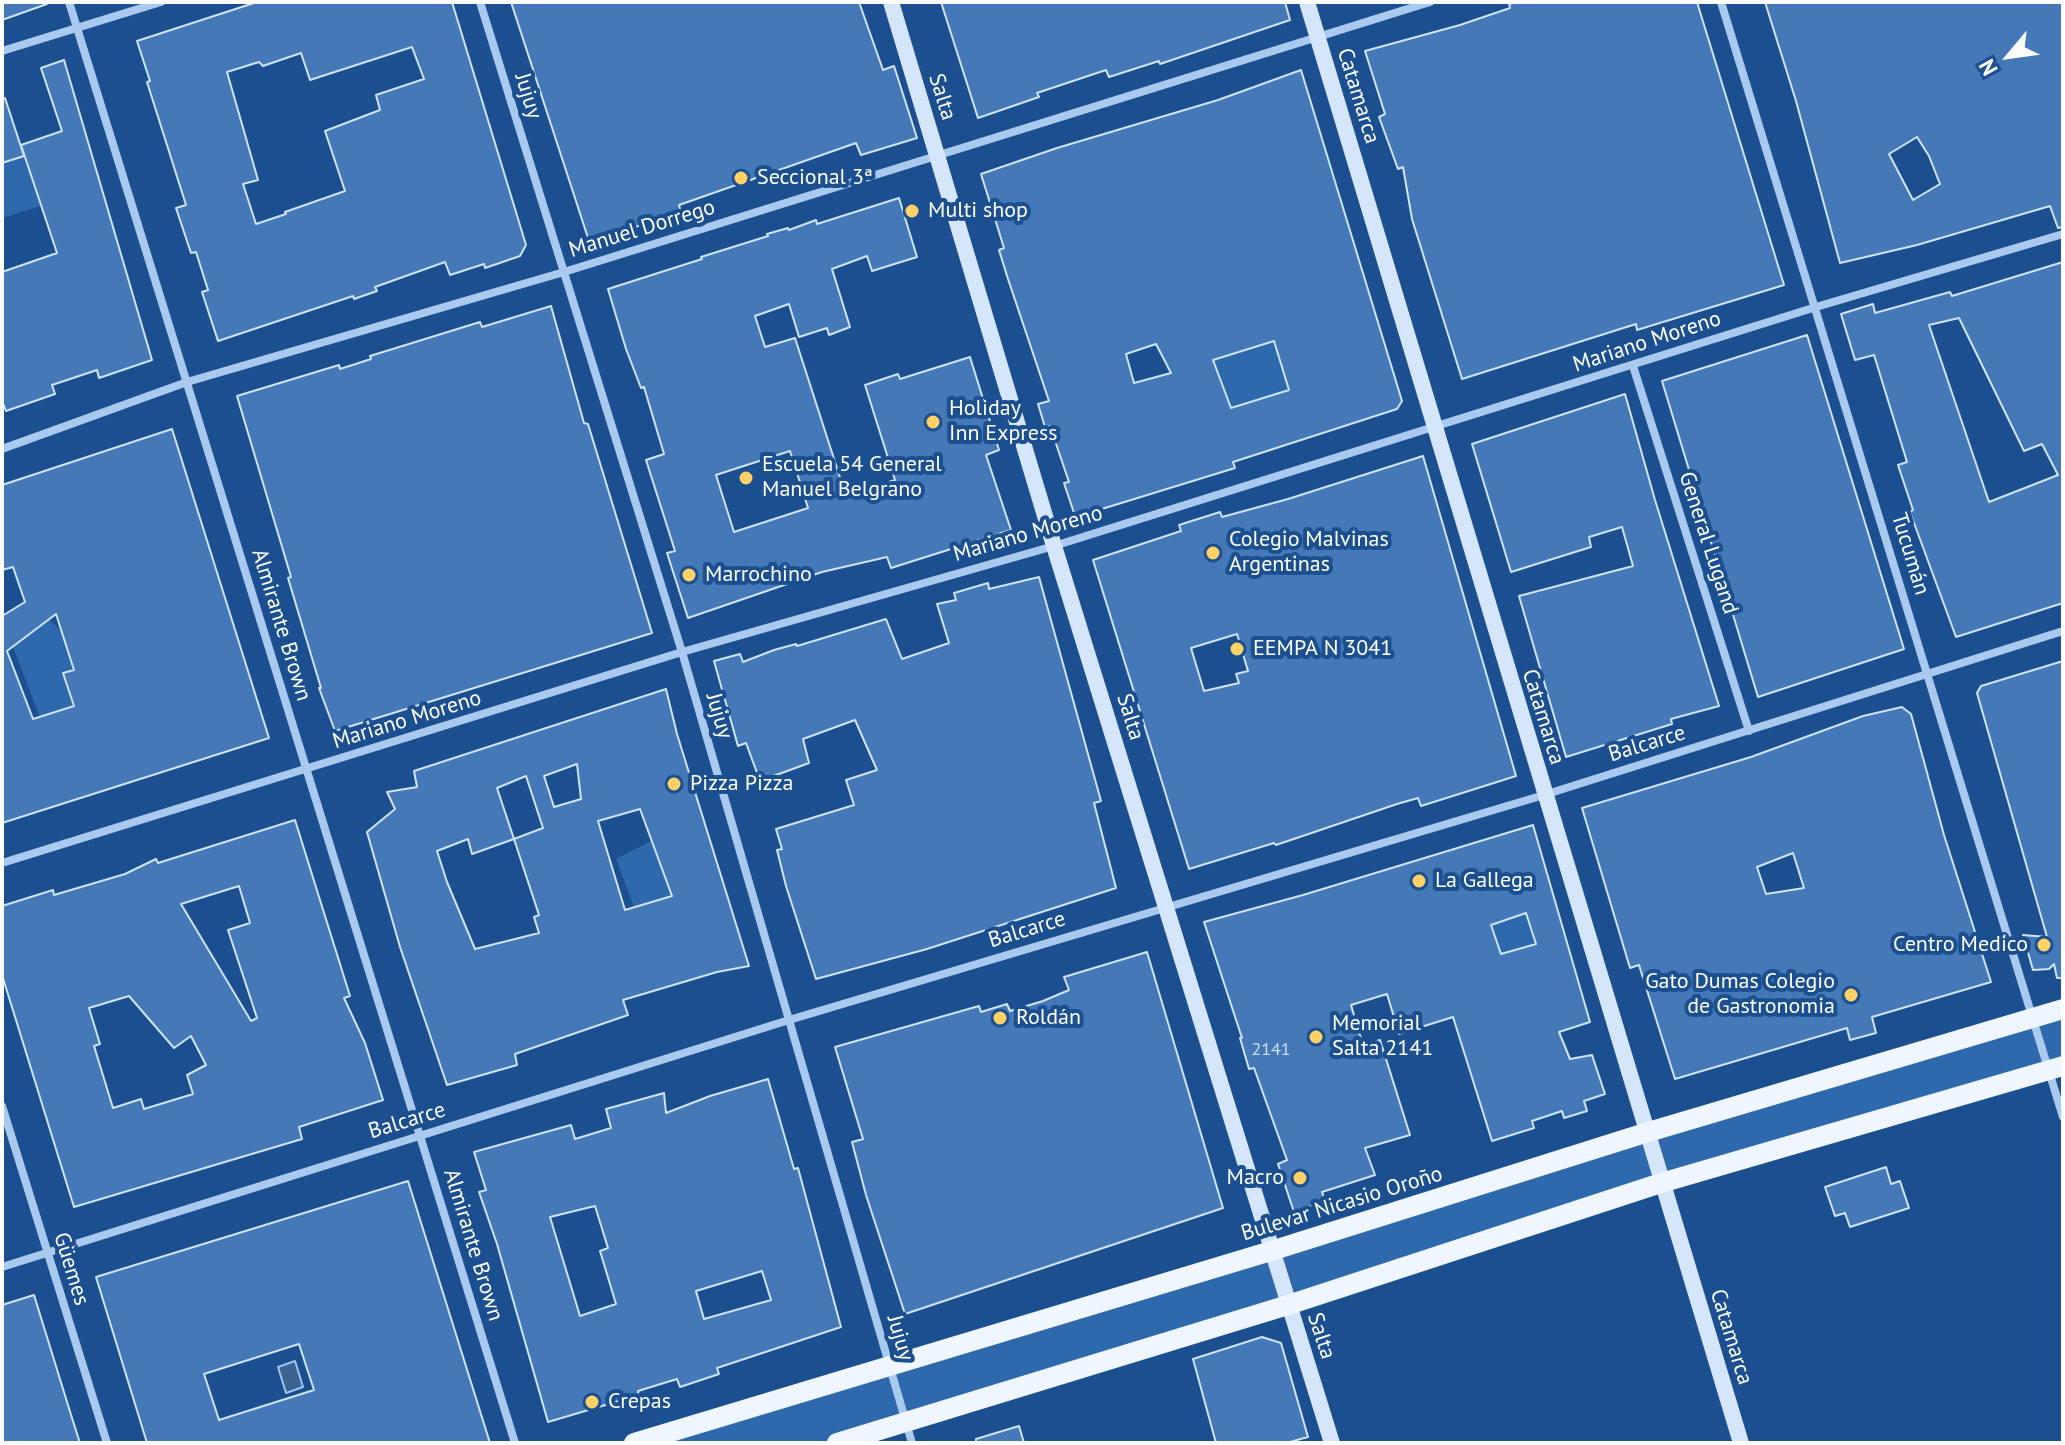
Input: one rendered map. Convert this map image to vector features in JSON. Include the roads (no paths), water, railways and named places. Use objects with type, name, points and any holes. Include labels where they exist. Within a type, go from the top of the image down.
[{"type":"main road","name":"Salta","points":[[891,2],[1054,546],[1332,1443]]},
{"type":"main road","name":"Catamarca","points":[[1307,2],[1645,1133],[1741,1443]]},
{"type":"main road","name":"Bulevar Nicasio Oroño","points":[[634,1443],[1271,1251],[1645,1133],[2063,1009]]},
{"type":"main road","points":[[837,1443],[1288,1305],[1661,1183],[2056,1068]]},
{"type":"street","name":"Almirante Brown","points":[[69,2],[515,1443]]},
{"type":"street","points":[[2,51],[161,2]]},
{"type":"street","name":"Jujuy","points":[[480,2],[682,652],[912,1443]]},
{"type":"street","name":"Manuel Dorrego","points":[[2,449],[187,382],[564,272],[1430,2]]},
{"type":"street","name":"Tucumán","points":[[1721,2],[2034,1017],[2056,1068],[2063,1117]]},
{"type":"street","name":"Mariano Moreno","points":[[2,863],[682,652],[1054,546],[1816,307],[2063,234]]},
{"type":"street","name":"General Lugand","points":[[1633,366],[1749,731]]},
{"type":"street","name":"Balcarce","points":[[2,1267],[789,1020],[1544,795],[2063,631]]},
{"type":"street","name":"Güemes","points":[[2,1106],[107,1443]]},
{"type":"place","name":"Seccional 3ª","points":[[741,178]]},
{"type":"place","name":"Multi shop","points":[[912,211]]},
{"type":"place","name":"Holiday Inn Express","points":[[933,422]]},
{"type":"place","name":"Escuela 54 General Manuel Belgrano","points":[[746,478]]},
{"type":"place","name":"Colegio Malvinas Argentinas","points":[[1213,553]]},
{"type":"place","name":"Marrochino","points":[[689,575]]},
{"type":"place","name":"EEMPA N 3041","points":[[1237,649]]},
{"type":"place","name":"Pizza Pizza","points":[[674,784]]},
{"type":"place","name":"La Gallega","points":[[1419,881]]},
{"type":"place","name":"Centro Medico","points":[[2044,945]]},
{"type":"place","name":"Gato Dumas Colegio de Gastronomia","points":[[1851,995]]},
{"type":"place","name":"Roldán","points":[[1000,1018]]},
{"type":"place","name":"Memorial Salta 2141","points":[[1316,1037]]},
{"type":"place","name":"Macro","points":[[1300,1178]]},
{"type":"place","name":"Crepas","points":[[592,1402]]}]
